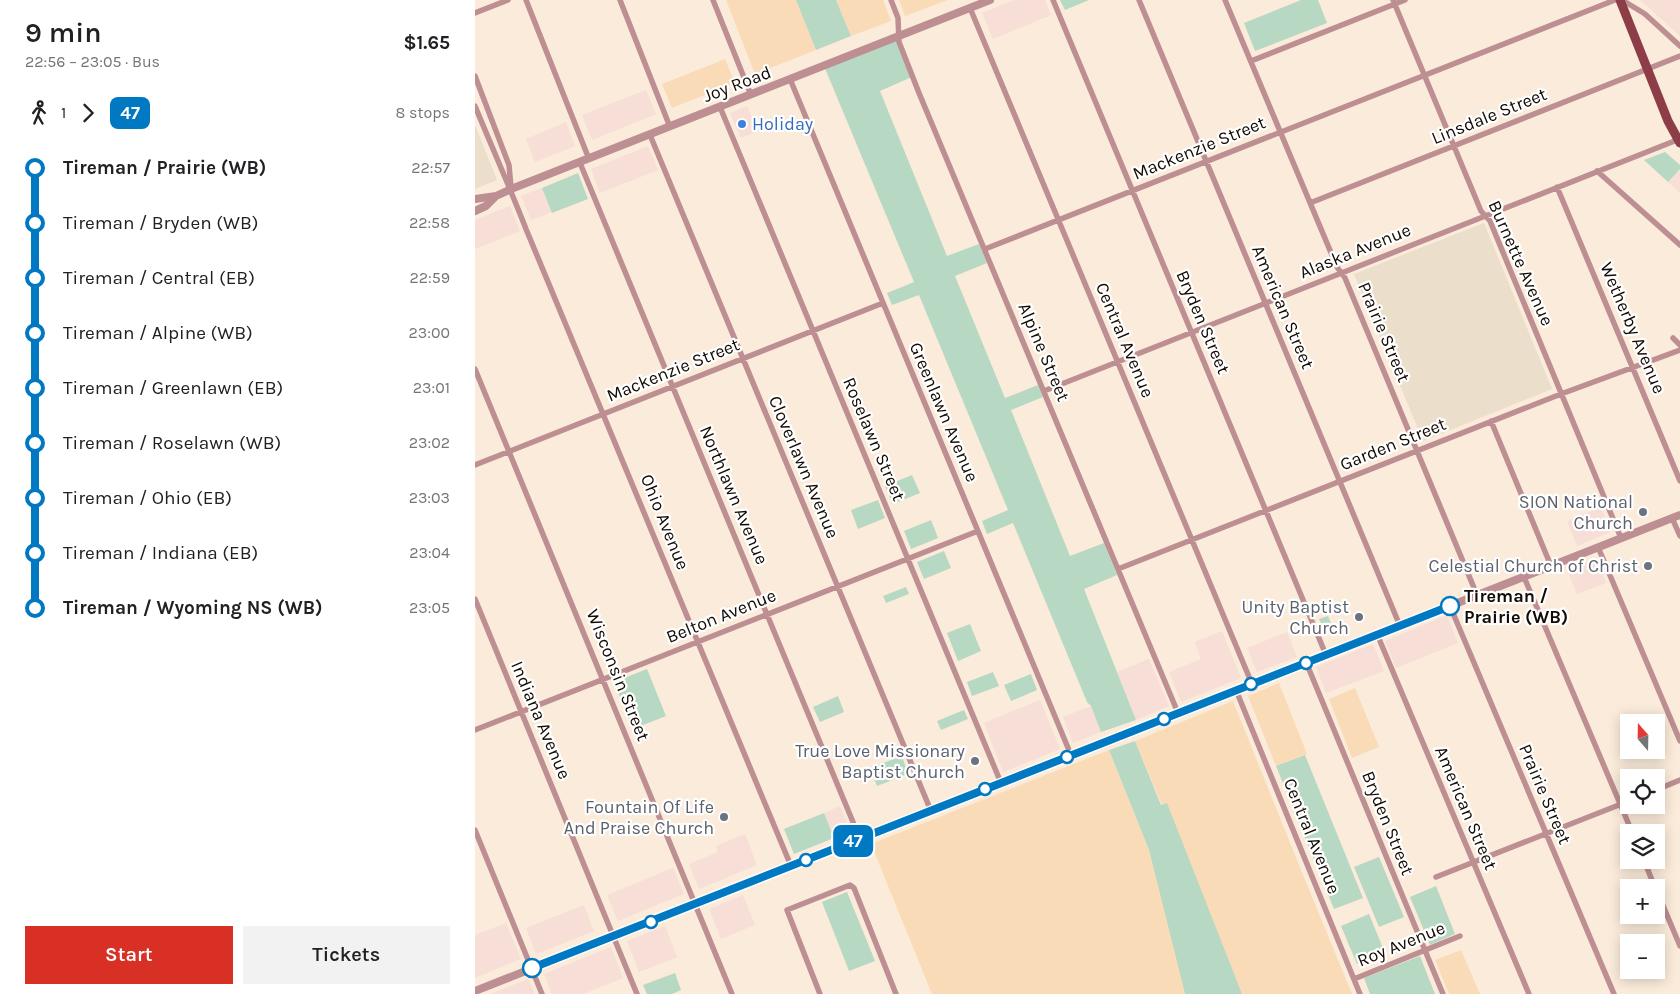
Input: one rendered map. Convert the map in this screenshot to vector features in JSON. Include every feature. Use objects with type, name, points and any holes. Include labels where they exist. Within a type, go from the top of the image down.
[{"type":"main road","points":[[1621,0],[1679,141]]},
{"type":"street","points":[[475,13],[508,0]]},
{"type":"street","points":[[526,0],[589,159]]},
{"type":"street","points":[[620,0],[669,127]]},
{"type":"street","points":[[713,0],[751,95]]},
{"type":"street","name":"Alpine Street","points":[[891,0],[898,18],[899,42],[919,93],[1178,713]]},
{"type":"street","name":"Joy Road","points":[[475,199],[496,196],[990,0]]},
{"type":"street","name":"Bryden Street","points":[[1053,0],[1326,655]]},
{"type":"street","name":"American Street","points":[[1139,0],[1400,626]]},
{"type":"street","name":"Prairie Street","points":[[1225,0],[1337,267],[1345,278],[1477,595]]},
{"type":"street","points":[[1251,61],[1394,2],[1405,0]]},
{"type":"street","name":"Mackenzie Street","points":[[985,249],[1615,0]]},
{"type":"street","points":[[1621,0],[1645,14],[1680,46]]},
{"type":"street","name":"Burnette Avenue","points":[[1394,2],[1481,211],[1490,221],[1621,538]]},
{"type":"street","name":"Central Avenue","points":[[970,8],[1252,684]]},
{"type":"street","name":"Linsdale Street","points":[[1310,203],[1680,56]]},
{"type":"street","name":"Ohio Avenue","points":[[475,76],[509,165],[511,189]]},
{"type":"street","name":"Greenlawn Avenue","points":[[790,79],[1071,755]]},
{"type":"street","name":"Ohio Avenue","points":[[486,104],[475,107],[500,169],[511,189],[791,866]]},
{"type":"street","name":"Roselawn Street","points":[[720,107],[1001,783]]},
{"type":"street","name":"Cloverlawn Avenue","points":[[650,135],[931,811]]},
{"type":"street","name":"Alaska Avenue","points":[[1044,391],[1597,171],[1679,141]]},
{"type":"street","name":"Northlawn Avenue","points":[[580,163],[861,839]]},
{"type":"street","points":[[1597,171],[1680,245]]},
{"type":"street","name":"Wetherby Avenue","points":[[1557,187],[1680,481]]},
{"type":"street","name":"Joy Road","points":[[475,211],[486,206],[496,196]]},
{"type":"street","name":"Mackenzie Street","points":[[475,465],[883,303]]},
{"type":"street","points":[[1673,338],[1680,345]]},
{"type":"street","name":"Garden Street","points":[[1118,568],[1491,421],[1680,350]]},
{"type":"street","name":"Wisconsin Street","points":[[475,368],[733,994]]},
{"type":"street","points":[[1491,421],[1551,566]]},
{"type":"street","points":[[475,991],[1676,516],[1680,536]]},
{"type":"street","name":"Belton Avenue","points":[[475,730],[978,531]]},
{"type":"street","points":[[1598,547],[1680,741]]},
{"type":"street","points":[[1435,877],[1620,804],[1524,576]]},
{"type":"street","name":"Indiana Avenue","points":[[475,599],[637,994]]},
{"type":"street","name":"Prairie Street","points":[[1450,606],[1614,994]]},
{"type":"street","name":"American Street","points":[[1377,634],[1529,994]]},
{"type":"street","name":"Bryden Street","points":[[1307,662],[1443,994]]},
{"type":"street","name":"Central Avenue","points":[[1236,690],[1360,994]]},
{"type":"street","points":[[1665,786],[1680,780]]},
{"type":"street","points":[[475,830],[543,994]]},
{"type":"street","points":[[821,994],[787,910],[850,885],[854,888],[896,994]]},
{"type":"street","points":[[1665,910],[1680,946]]},
{"type":"street","name":"Roy Avenue","points":[[1354,979],[1459,936]]},
{"type":"shaded area","points":[[726,0],[796,0],[816,50],[755,74]]},
{"type":"shaded area","points":[[836,0],[883,0],[891,21],[851,36]]},
{"type":"shaded area","points":[[899,0],[948,0],[905,16]]},
{"type":"shaded area","points":[[1014,0],[1045,0],[1051,15],[993,39],[982,13]]},
{"type":"shaded area","points":[[1640,0],[1679,0],[1680,36]]},
{"type":"shaded area","points":[[725,59],[735,83],[672,108],[662,84]]},
{"type":"shaded area","points":[[646,90],[656,114],[592,140],[582,115]]},
{"type":"shaded area","points":[[747,106],[758,131],[741,138],[730,113]]},
{"type":"shaded area","points":[[566,122],[575,146],[535,162],[526,139]]},
{"type":"shaded area","points":[[475,125],[497,180],[475,189]]},
{"type":"shaded area","points":[[648,146],[658,170],[600,193],[591,169]]},
{"type":"shaded area","points":[[1680,169],[1680,193],[1668,182]]},
{"type":"shaded area","points":[[542,188],[552,212],[531,220],[521,196]]},
{"type":"shaded area","points":[[510,206],[520,231],[475,249],[475,220]]},
{"type":"shaded area","points":[[1484,223],[1552,389],[1423,441],[1354,274]]},
{"type":"shaded area","points":[[1601,507],[1611,532],[1577,546],[1567,521]]},
{"type":"shaded area","points":[[1596,558],[1606,583],[1577,594],[1567,570]]},
{"type":"shaded area","points":[[1447,615],[1458,643],[1396,668],[1385,641]]},
{"type":"shaded area","points":[[1222,631],[1241,678],[1181,702],[1169,672],[1201,659],[1195,642]]},
{"type":"shaded area","points":[[1287,632],[1297,657],[1257,672],[1247,648]]},
{"type":"shaded area","points":[[1373,644],[1384,671],[1326,693],[1316,667]]},
{"type":"shaded area","points":[[1149,659],[1169,706],[1136,720],[1117,672]]},
{"type":"shaded area","points":[[1279,683],[1307,754],[1276,766],[1248,696]]},
{"type":"shaded area","points":[[1355,688],[1379,747],[1352,758],[1329,699]]},
{"type":"shaded area","points":[[1040,700],[1060,749],[1003,772],[984,723]]},
{"type":"shaded area","points":[[1233,701],[1352,994],[1241,994],[1167,804],[1162,805],[1135,741]]},
{"type":"shaded area","points":[[1091,706],[1101,732],[1073,743],[1063,717]]},
{"type":"shaded area","points":[[1109,750],[1149,850],[1185,994],[932,994],[871,844]]},
{"type":"shaded area","points":[[840,806],[850,831],[834,838],[824,813]]},
{"type":"shaded area","points":[[745,834],[757,865],[699,889],[689,864],[718,852],[716,846]]},
{"type":"shaded area","points":[[673,868],[684,894],[618,921],[607,895]]},
{"type":"shaded area","points":[[743,895],[755,925],[721,939],[709,909]]},
{"type":"shaded area","points":[[584,905],[594,931],[536,954],[526,928]]},
{"type":"shaded area","points":[[506,923],[521,959],[475,978],[475,935]]},
{"type":"shaded area","points":[[665,926],[677,957],[639,972],[627,941]]},
{"type":"shaded area","points":[[611,947],[623,978],[583,994],[552,994],[544,974]]},
{"type":"shaded area","points":[[1461,950],[1480,994],[1449,994],[1435,960]]},
{"type":"shaded area","points":[[528,979],[535,994],[490,994]]},
{"type":"green space","points":[[796,0],[836,0],[851,36],[816,50]]},
{"type":"green space","points":[[1060,0],[1089,0],[1065,10]]},
{"type":"green space","points":[[1301,0],[1318,0],[1327,23],[1255,51],[1244,23]]},
{"type":"green space","points":[[897,37],[914,76],[880,91],[947,256],[979,244],[987,263],[955,276],[1005,398],[1038,385],[1043,397],[1011,410],[1070,556],[1104,543],[1117,575],[1084,589],[1136,720],[1101,732],[1013,523],[987,534],[982,521],[1008,510],[919,295],[892,305],[887,293],[914,282],[824,66]]},
{"type":"green space","points":[[1665,152],[1680,165],[1680,169],[1668,182],[1644,160]]},
{"type":"green space","points":[[578,173],[588,199],[552,213],[542,188]]},
{"type":"green space","points":[[912,475],[920,493],[893,504],[885,486]]},
{"type":"green space","points":[[878,500],[885,518],[858,529],[851,510]]},
{"type":"green space","points":[[931,520],[938,538],[911,549],[904,531]]},
{"type":"green space","points":[[944,551],[951,568],[924,579],[917,562]]},
{"type":"green space","points":[[906,587],[909,594],[886,603],[883,596]]},
{"type":"green space","points":[[1328,616],[1333,628],[1325,632],[1319,619]]},
{"type":"green space","points":[[970,624],[981,651],[958,661],[947,633]]},
{"type":"green space","points":[[647,669],[666,716],[633,729],[614,682]]},
{"type":"green space","points":[[993,672],[999,686],[972,696],[967,682]]},
{"type":"green space","points":[[1031,674],[1037,690],[1011,701],[1004,685]]},
{"type":"green space","points":[[838,696],[844,712],[820,722],[813,707]]},
{"type":"green space","points":[[964,710],[968,719],[941,730],[937,721]]},
{"type":"green space","points":[[1135,741],[1161,805],[1167,803],[1242,994],[1185,994],[1149,850],[1109,750]]},
{"type":"green space","points":[[1305,755],[1363,898],[1334,909],[1276,766]]},
{"type":"green space","points":[[902,756],[908,774],[877,786],[870,768]]},
{"type":"green space","points":[[824,813],[834,838],[794,854],[784,829]]},
{"type":"green space","points":[[1379,857],[1404,917],[1379,927],[1354,867]]},
{"type":"green space","points":[[1436,886],[1455,934],[1430,945],[1410,897]]},
{"type":"green space","points":[[847,892],[875,961],[849,971],[822,902]]},
{"type":"green space","points":[[1369,914],[1385,953],[1357,964],[1341,926]]},
{"type":"green space","points":[[1420,956],[1435,994],[1370,994],[1364,978]]},
{"type":"green space","points":[[675,973],[681,990],[672,994],[647,994],[643,985]]},
{"type":"bus line","name":"47","points":[[532,968],[1450,606]]},
{"type":"place","name":"Holiday","points":[[742,124]]},
{"type":"place","name":"SION National Church","points":[[1643,512]]},
{"type":"place","name":"Celestial Church of Christ","points":[[1648,566]]},
{"type":"place","name":"Tireman / Prairie (WB)","points":[[1450,606]]},
{"type":"place","name":"Unity Baptist Church","points":[[1359,617]]},
{"type":"place","name":"True Love Missionary Baptist Church","points":[[975,761]]},
{"type":"place","name":"Fountain Of Life And Praise Church","points":[[724,817]]}]
